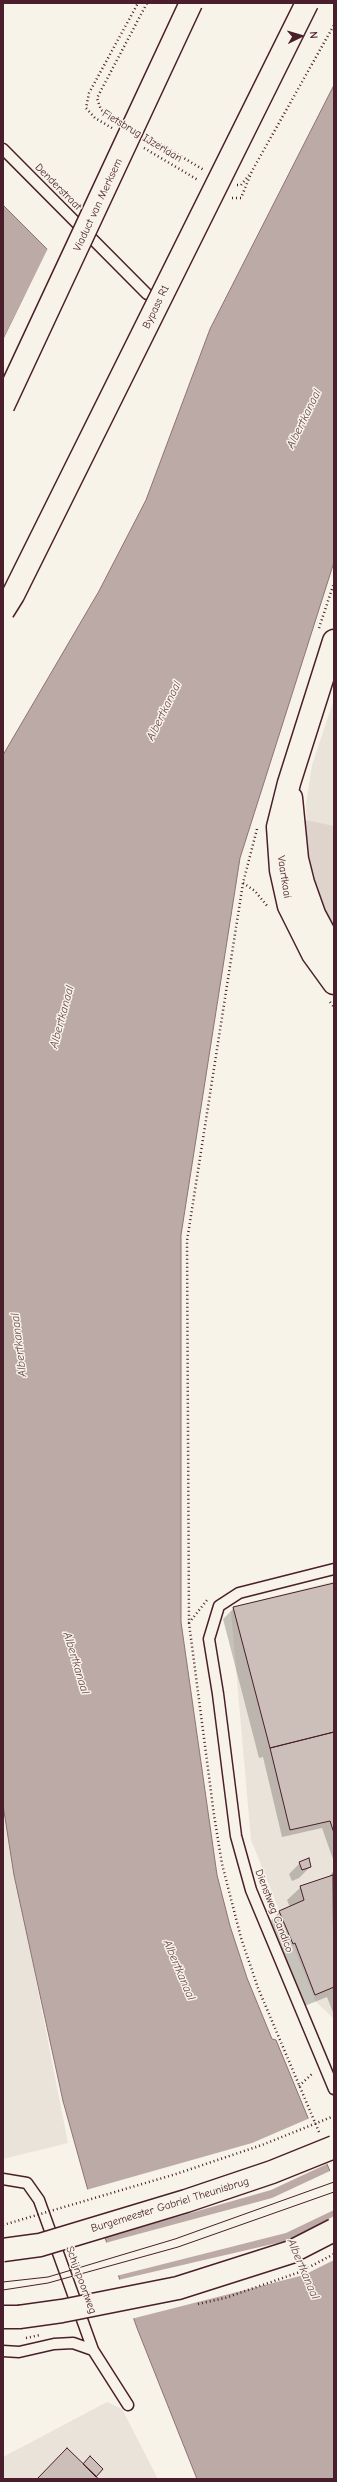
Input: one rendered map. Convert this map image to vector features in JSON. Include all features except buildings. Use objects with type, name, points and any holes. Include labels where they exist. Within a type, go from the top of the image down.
[{"type":"main road","name":"Viaduct van Merksem","points":[[3,406],[191,3]]},
{"type":"main road","name":"Bypass R1","points":[[3,611],[20,581],[307,3]]},
{"type":"main road","name":"Vaartkaai","points":[[334,641],[289,783],[278,827],[284,888],[288,906],[309,948],[334,983]]},
{"type":"main road","name":"Vaartkaai","points":[[289,783],[297,859],[303,883],[314,914],[334,952]]},
{"type":"main road","name":"Burgemeester Gabriel Theunisbrug","points":[[3,2250],[40,2245],[186,2201],[272,2172],[334,2147]]},
{"type":"main road","points":[[11,2317],[62,2311],[178,2288],[291,2252],[334,2230]]},
{"type":"lane","name":"Denderstraat","points":[[3,149],[147,294]]},
{"type":"lane","name":"Dienstweg Candico","points":[[334,1569],[239,1593],[219,1606],[208,1639],[218,1694],[236,1836],[251,1890],[334,2089]]},
{"type":"lane","name":"Schijnpoortweg","points":[[3,2179],[27,2183],[39,2200],[94,2350],[128,2405]]},
{"type":"lane","points":[[3,2351],[19,2352],[54,2344],[73,2343],[94,2350]]},
{"type":"path","name":"Fietsbrug IJzerlaan","points":[[115,130],[95,118],[86,108],[89,94],[138,3]]},
{"type":"path","name":"Fietsbrug IJzerlaan","points":[[121,122],[101,110],[97,98],[147,3]]},
{"type":"path","points":[[228,198],[240,198],[252,171],[334,25]]},
{"type":"path","name":"Fietsbrug IJzerlaan","points":[[149,138],[211,173]]},
{"type":"path","name":"Fietsbrug IJzerlaan","points":[[142,146],[202,182]]},
{"type":"path","points":[[231,185],[241,185],[252,171]]},
{"type":"path","points":[[189,1623],[186,1241],[243,882],[255,891],[266,903]]},
{"type":"path","points":[[3,2225],[176,2174],[262,2145],[334,2116]]},
{"type":"shaded area","points":[[334,699],[334,929],[307,822],[306,804],[312,765]]},
{"type":"shaded area","points":[[305,820],[334,826],[334,933],[319,900],[311,870]]},
{"type":"shaded area","points":[[334,1581],[334,2019],[316,2002],[251,1840],[231,1612],[233,1607]]},
{"type":"shaded area","points":[[3,1813],[68,2143],[3,2159]]},
{"type":"shaded area","points":[[107,2402],[122,2409],[158,2479],[3,2479],[3,2457]]},
{"type":"water","name":"Albertkanaal","points":[[334,85],[334,562],[240,858],[181,1235],[181,1622],[217,1875],[230,1926],[247,1978],[272,2039],[276,2040],[334,2181],[334,2479],[197,2479],[137,2328],[87,2187],[63,2101],[14,1875],[3,1805],[3,755],[99,591],[146,500],[210,329]]},
{"type":"water","points":[[3,205],[48,250],[3,340]]},
{"type":"pier","points":[[48,248],[49,251],[3,342],[3,340]]},
{"type":"pier","points":[[310,2118],[329,2163],[271,2190],[103,2238],[86,2190],[252,2143]]},
{"type":"pier","points":[[332,2170],[334,2176],[334,2210],[286,2233],[116,2276],[105,2243],[272,2198]]},
{"type":"pier","points":[[334,2216],[334,2260],[304,2275],[131,2319],[118,2280],[290,2240]]},
{"type":"tram line","points":[[3,2282],[48,2277],[175,2239],[334,2182]]},
{"type":"tram line","points":[[3,2290],[48,2283],[178,2247],[334,2192]]}]
